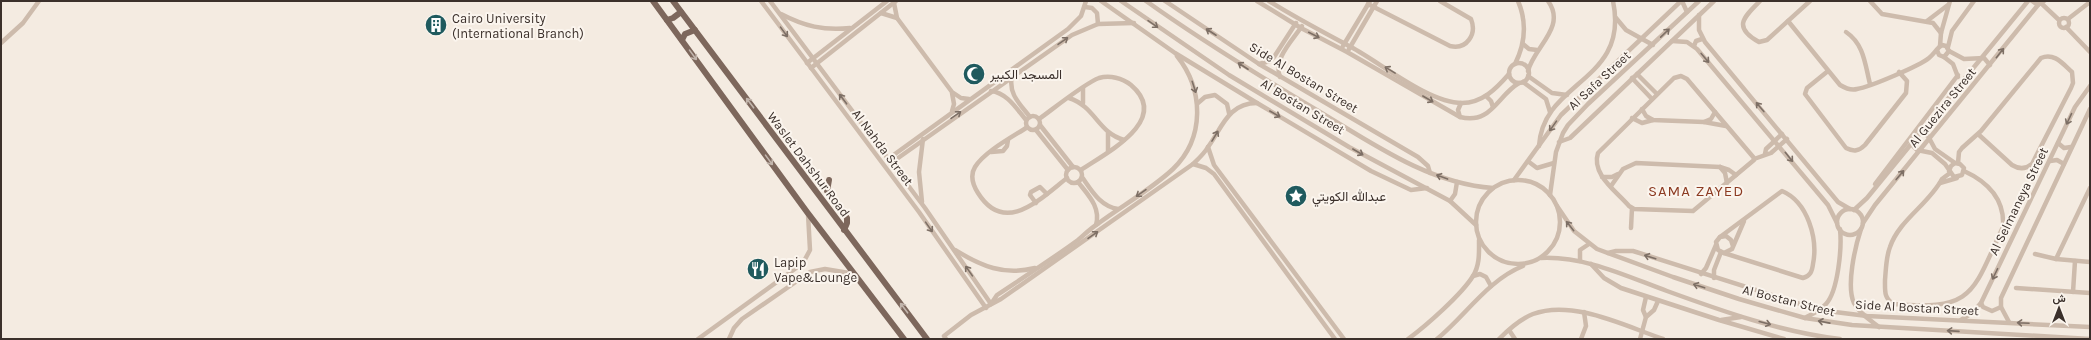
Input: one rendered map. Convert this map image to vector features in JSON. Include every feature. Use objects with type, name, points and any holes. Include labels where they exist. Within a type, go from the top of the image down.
[{"type":"main road","points":[[653,1],[808,212],[904,339]]},
{"type":"main road","name":"Waslet Dahshur Road","points":[[673,1],[927,339]]},
{"type":"main road","points":[[667,20],[681,12]]},
{"type":"main road","points":[[682,40],[685,34],[695,30]]},
{"type":"main road","points":[[828,180],[827,191],[846,218],[847,223],[844,230]]},
{"type":"street","points":[[1,43],[23,23],[39,1]]},
{"type":"street","name":"Al Nahda Street","points":[[761,1],[919,212],[986,308]]},
{"type":"street","name":"Al Nahda Street","points":[[770,1],[924,206],[991,304]]},
{"type":"street","points":[[889,161],[940,124],[1012,76],[1078,20],[1086,1]]},
{"type":"street","points":[[1101,1],[1175,53],[1256,104],[1371,171],[1405,188],[1417,191],[1427,188]]},
{"type":"street","name":"Al Bostan Street","points":[[1121,1],[1229,75],[1349,147],[1450,201],[1476,225]]},
{"type":"street","name":"Al Bostan Street","points":[[1146,1],[1254,73],[1381,148],[1430,173],[1457,182],[1493,188]]},
{"type":"street","name":"Side Al Bostan Street","points":[[1165,1],[1280,77],[1418,157],[1428,166],[1430,173]]},
{"type":"street","points":[[1257,1],[1295,25],[1347,52],[1460,117],[1472,119],[1481,117],[1511,88],[1521,82],[1528,73],[1537,50],[1546,40],[1553,26],[1554,11],[1548,1]]},
{"type":"street","points":[[1269,1],[1298,20],[1350,47],[1438,98],[1461,103],[1474,101],[1486,96],[1509,74],[1515,64],[1523,44],[1524,20],[1518,1]]},
{"type":"street","points":[[1347,52],[1377,1]]},
{"type":"street","points":[[1341,49],[1369,2],[1450,46],[1460,46],[1465,44],[1470,40],[1474,30],[1471,19],[1440,1]]},
{"type":"street","points":[[1681,1],[1687,12]]},
{"type":"street","name":"Al Safa Street","points":[[1514,180],[1529,162],[1561,115],[1681,1]]},
{"type":"street","name":"Al Safa Street","points":[[1550,195],[1554,163],[1559,142],[1568,125],[1699,1]]},
{"type":"street","points":[[1559,142],[1570,138],[1714,1]]},
{"type":"street","points":[[1760,1],[1745,16],[1742,23],[1755,40],[1759,42],[1767,40],[1788,21],[1804,3],[1810,1]]},
{"type":"street","points":[[1870,1],[1882,14],[1927,21],[1938,28],[1941,33]]},
{"type":"street","name":"Al Guezira Street","points":[[1852,209],[1867,198],[1876,185],[2028,1]]},
{"type":"street","points":[[2032,1],[2041,3],[2059,20],[2061,27],[2066,27],[2090,52]]},
{"type":"street","points":[[807,63],[886,2],[888,8]]},
{"type":"street","points":[[811,68],[895,2]]},
{"type":"street","points":[[895,2],[897,18],[952,92],[961,98],[969,99]]},
{"type":"street","points":[[1927,21],[1939,14],[1950,2]]},
{"type":"street","points":[[1950,2],[1941,33],[1939,55],[1953,64],[1958,75],[1956,88],[1966,96]]},
{"type":"street","points":[[1944,57],[1949,49],[1952,31],[1973,2]]},
{"type":"street","points":[[2066,27],[2069,24],[2068,20],[2090,2]]},
{"type":"street","points":[[1539,147],[1542,128],[1550,112],[1595,69],[1605,57],[1612,42],[1615,16],[1613,3]]},
{"type":"street","name":"Al Guezira Street","points":[[1863,223],[1875,205],[1921,151],[2041,3]]},
{"type":"street","points":[[1084,7],[1095,10],[1098,17],[1098,24]]},
{"type":"street","points":[[779,12],[814,28],[833,30],[852,27]]},
{"type":"street","points":[[881,13],[897,18]]},
{"type":"street","points":[[1699,15],[1698,25],[1702,39],[1838,202],[1861,215],[1863,223],[1850,284],[1851,294],[1854,304],[1879,327]]},
{"type":"street","points":[[1615,16],[1626,30],[1643,38],[1653,45]]},
{"type":"street","points":[[2059,20],[2063,18],[2068,20]]},
{"type":"street","points":[[1259,64],[1270,61],[1274,57],[1298,20]]},
{"type":"street","points":[[1788,21],[1828,71],[1845,88],[1857,89],[1899,72],[1928,59],[1944,45],[1964,59],[1981,58],[1987,60],[1990,65]]},
{"type":"street","points":[[889,161],[923,139],[951,112],[969,99],[1072,35],[1098,24],[1134,23]]},
{"type":"street","points":[[1280,77],[1278,72],[1279,60],[1304,23]]},
{"type":"street","points":[[1846,32],[1858,42],[1862,50],[1870,84]]},
{"type":"street","points":[[1694,46],[1698,40],[1702,39]]},
{"type":"street","points":[[1672,41],[1684,41],[1694,46],[1828,204],[1840,229],[1841,241],[1834,290],[1828,301],[1819,310],[1805,318]]},
{"type":"street","points":[[1523,44],[1529,49],[1537,50]]},
{"type":"street","points":[[991,304],[997,295],[1038,267],[1079,242],[1096,225],[1158,181],[1176,166],[1189,148],[1196,130],[1198,103],[1190,76],[1175,53]]},
{"type":"street","points":[[1964,171],[1975,176],[1993,191],[2000,201],[2004,218],[2003,227],[1977,284],[1964,297],[1947,304],[1893,304],[1888,301],[1885,296],[1890,248],[1899,231],[1950,172],[1951,166],[1956,163],[1962,148],[1978,134],[2041,58],[2050,56],[2055,57],[2072,72],[2073,83],[2071,88],[2032,164],[2028,167],[2023,169],[2012,165],[1978,134]]},
{"type":"street","points":[[1515,64],[1522,64],[1528,73],[1552,93],[1567,95]]},
{"type":"street","points":[[1595,69],[1602,75]]},
{"type":"street","points":[[1828,71],[1807,88],[1805,94],[1846,148],[1853,151],[1860,150],[1866,145],[1906,93],[1907,81],[1899,72]]},
{"type":"street","points":[[1509,74],[1513,80],[1521,82],[1546,100],[1550,112]]},
{"type":"street","points":[[1637,74],[1657,94]]},
{"type":"street","points":[[1224,83],[1229,75]]},
{"type":"street","points":[[1886,193],[1876,185],[1958,75]]},
{"type":"street","points":[[1012,76],[1011,85],[1013,94],[1028,118],[1026,128],[991,152],[978,163],[973,173],[973,183],[983,200],[993,209],[1006,213],[1021,211],[1036,202],[1067,178],[1068,170],[1036,130]]},
{"type":"street","points":[[991,91],[1000,93],[1007,98],[1028,118],[1039,119],[1097,79],[1110,77],[1126,82],[1138,94],[1143,104],[1141,121],[1136,130],[1124,140],[1081,170]]},
{"type":"street","points":[[1754,159],[1684,77],[1674,78],[1632,118],[1598,153],[1596,165],[1602,177],[1632,208],[1642,211],[1693,211],[1754,159],[1771,153],[1787,140]]},
{"type":"street","points":[[1632,78],[1652,99]]},
{"type":"street","name":"Al Selmaneya Street","points":[[1961,320],[1972,313],[1981,303],[2075,107],[2090,86]]},
{"type":"street","points":[[1083,88],[1083,103]]},
{"type":"street","points":[[951,112],[954,104],[952,92]]},
{"type":"street","points":[[1198,103],[1205,97],[1215,95],[1227,104],[1229,113]]},
{"type":"street","points":[[1486,96],[1491,101],[1493,107]]},
{"type":"street","points":[[1069,98],[1083,103],[1108,133],[1124,140]]},
{"type":"street","points":[[1460,117],[1458,110],[1461,103]]},
{"type":"street","points":[[946,339],[944,336],[971,315],[1001,299],[1079,242],[1192,164],[1208,147],[1229,113],[1239,106],[1256,104]]},
{"type":"street","points":[[1642,109],[1646,116],[1653,120]]},
{"type":"street","name":"Al Selmaneya Street","points":[[2001,307],[2001,298],[2090,110]]},
{"type":"street","points":[[1704,122],[1711,119],[1715,112]]},
{"type":"street","points":[[1632,118],[1642,123],[1653,120],[1704,122],[1726,126]]},
{"type":"street","points":[[1039,119],[1040,125],[1073,167],[1081,170]]},
{"type":"street","points":[[1036,130],[1040,125]]},
{"type":"street","points":[[1026,128],[1036,130]]},
{"type":"street","points":[[1921,132],[1930,139],[1935,149],[1963,166],[1964,171],[1962,176],[1940,183]]},
{"type":"street","points":[[1108,133],[1108,151]]},
{"type":"street","points":[[1765,154],[1766,149],[1782,134]]},
{"type":"street","points":[[919,212],[924,206],[919,172],[923,139]]},
{"type":"street","points":[[2058,143],[2064,148],[2071,148]]},
{"type":"street","points":[[1911,144],[1913,148],[1932,153],[1945,164],[1950,172],[1958,178]]},
{"type":"street","points":[[1208,147],[1214,165],[1344,339]]},
{"type":"street","points":[[2050,161],[2057,160],[2064,164]]},
{"type":"street","points":[[1529,162],[1537,168],[1554,163]]},
{"type":"street","points":[[1602,177],[1612,177],[1629,166],[1643,163],[1720,167],[1729,170],[1736,175]]},
{"type":"street","points":[[1192,164],[1206,168],[1214,174],[1335,339]]},
{"type":"street","points":[[1206,168],[1209,165],[1214,165]]},
{"type":"street","points":[[1068,170],[1073,167]]},
{"type":"street","points":[[1720,167],[1725,173],[1727,183]]},
{"type":"street","points":[[1081,170],[1082,177],[1100,201],[1118,209]]},
{"type":"street","points":[[1611,186],[1618,174]]},
{"type":"street","points":[[1078,182],[1082,177]]},
{"type":"street","points":[[1067,178],[1072,182],[1078,182]]},
{"type":"street","points":[[1408,339],[1438,314],[1473,276],[1478,264],[1478,238],[1476,225],[1477,211],[1483,198],[1493,188],[1514,180],[1528,181],[1540,186],[1550,195],[1557,206],[1560,218],[1560,229],[1553,246],[1540,258],[1504,276],[1491,286],[1437,339]]},
{"type":"street","points":[[1158,181],[1162,186]]},
{"type":"street","points":[[1078,182],[1095,205],[1097,217],[1096,225]]},
{"type":"street","points":[[1450,201],[1455,194],[1457,182]]},
{"type":"street","points":[[1036,202],[1030,192],[1040,187],[1047,194]]},
{"type":"street","points":[[2056,259],[2090,188]]},
{"type":"street","points":[[1701,274],[1706,268],[1716,245],[1720,237],[1745,220],[1777,192],[1784,192],[1803,212],[1813,235],[1814,259],[1810,275],[1806,277],[1799,277],[1722,253],[1716,245]]},
{"type":"street","points":[[1867,198],[1875,205]]},
{"type":"street","name":"Al Bostan Street","points":[[1557,206],[1573,230],[1589,244],[1608,254],[1739,299],[1805,318],[1828,323],[1879,327],[2050,338],[2090,339]]},
{"type":"street","points":[[1631,228],[1632,208]]},
{"type":"street","points":[[1837,223],[1841,213],[1852,209]]},
{"type":"street","points":[[698,339],[804,263],[810,250],[808,212]]},
{"type":"street","points":[[1722,253],[1730,251],[1745,220]]},
{"type":"street","points":[[1840,229],[1850,235],[1861,229]]},
{"type":"street","points":[[1720,237],[1729,237],[1733,246]]},
{"type":"street","points":[[1478,238],[1485,249],[1495,258],[1514,264],[1533,262]]},
{"type":"street","points":[[1580,261],[1580,250],[1589,244]]},
{"type":"street","points":[[954,249],[979,264],[997,270],[1018,271],[1038,267]]},
{"type":"street","name":"Side Al Bostan Street","points":[[1608,254],[1624,250],[1633,251],[1701,274],[1819,310],[1867,316],[2090,327]]},
{"type":"street","points":[[1714,278],[1714,270],[1722,253]]},
{"type":"street","points":[[2035,254],[2056,259],[2090,262]]},
{"type":"street","name":"Al Bostan Street","points":[[1540,258],[1556,257],[1580,261],[1744,316],[1789,329],[1840,339]]},
{"type":"street","points":[[2073,292],[2076,261]]},
{"type":"street","points":[[1282,267],[1288,263]]},
{"type":"street","points":[[1591,264],[1609,282],[1646,297],[1784,339]]},
{"type":"street","points":[[730,339],[734,328],[742,320],[810,272],[825,269],[856,275]]},
{"type":"street","points":[[1473,276],[1480,274],[1486,277],[1491,286]]},
{"type":"street","points":[[2016,288],[2090,293]]},
{"type":"street","points":[[1646,297],[1643,310],[1646,317]]},
{"type":"street","points":[[1640,339],[1646,317],[1654,310],[1658,301]]},
{"type":"street","points":[[1981,303],[1983,307],[1992,311],[2001,307],[2008,322]]},
{"type":"street","points":[[1499,339],[1526,317],[1546,310],[1560,308],[1584,312],[1663,339]]},
{"type":"street","points":[[1581,339],[1586,326],[1584,312]]},
{"type":"street","points":[[1320,320],[1326,315]]},
{"type":"street","points":[[1720,320],[1744,316]]},
{"type":"street","points":[[1509,330],[1515,339]]},
{"type":"place","name":"Cairo University (International Branch)","points":[[436,25]]},
{"type":"place","name":"المسجد الكبير","points":[[974,74]]},
{"type":"place","name":"عبدالله الكويتي","points":[[1296,196]]},
{"type":"place","name":"Lapip Vape&Lounge","points":[[758,269]]},
{"type":"district","name":"SAMA ZAYED","points":[[1696,191]]}]
